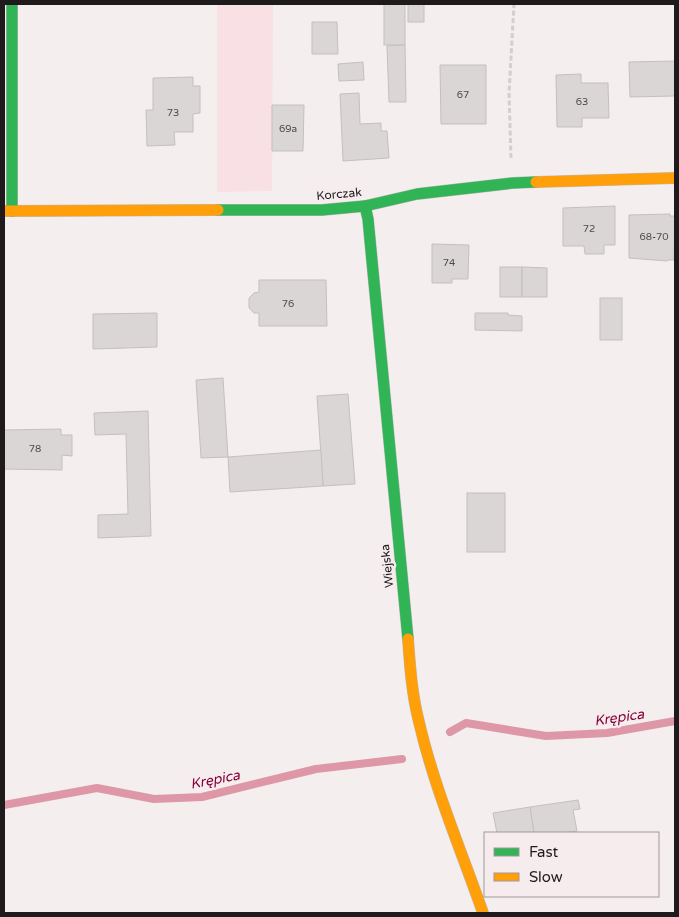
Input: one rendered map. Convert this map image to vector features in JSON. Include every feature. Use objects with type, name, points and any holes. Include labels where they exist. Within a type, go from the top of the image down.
[{"type":"street","points":[[8,211],[12,4]]},
{"type":"street","name":"Korczak","points":[[8,211],[322,210],[365,206],[417,194],[512,184],[631,178],[675,178]]},
{"type":"street","name":"Wiejska","points":[[365,206],[368,219],[413,693],[419,728],[429,762],[483,913]]},
{"type":"path","points":[[512,184],[510,94],[514,4]]},
{"type":"shaded area","points":[[217,4],[273,4],[272,191],[217,192]]},
{"type":"building","points":[[384,4],[405,4],[405,45],[384,45]]},
{"type":"building","points":[[408,4],[424,4],[424,22],[408,22]]},
{"type":"building","points":[[312,22],[337,22],[338,54],[312,54]]},
{"type":"building","points":[[405,45],[406,102],[389,102],[387,46]]},
{"type":"building","points":[[675,61],[675,96],[630,97],[629,62]]},
{"type":"building","points":[[363,62],[364,80],[339,81],[338,64]]},
{"type":"building","points":[[440,65],[486,65],[486,124],[441,124]]},
{"type":"building","points":[[581,74],[581,83],[608,83],[609,118],[582,118],[582,127],[557,127],[556,75]]},
{"type":"building","points":[[193,77],[193,86],[200,86],[200,113],[193,114],[193,132],[174,132],[175,145],[147,146],[146,110],[153,110],[153,78]]},
{"type":"building","points":[[359,93],[360,124],[381,123],[381,131],[387,131],[389,158],[343,161],[340,94]]},
{"type":"building","points":[[272,105],[304,105],[303,151],[272,151]]},
{"type":"building","points":[[615,206],[615,245],[604,245],[604,254],[585,254],[584,246],[563,246],[563,208]]},
{"type":"building","points":[[670,214],[670,216],[675,216],[674,260],[629,258],[629,215]]},
{"type":"building","points":[[432,244],[469,245],[468,279],[452,279],[452,283],[432,283]]},
{"type":"building","points":[[500,267],[522,267],[522,297],[500,297]]},
{"type":"building","points":[[522,267],[547,268],[547,297],[522,297]]},
{"type":"building","points":[[259,280],[326,280],[327,326],[259,326],[259,313],[254,313],[249,308],[249,298],[254,293],[259,292]]},
{"type":"building","points":[[600,298],[622,298],[622,340],[600,340]]},
{"type":"building","points":[[157,313],[157,347],[93,349],[93,314]]},
{"type":"building","points":[[475,313],[508,313],[508,315],[522,316],[522,331],[475,330]]},
{"type":"building","points":[[223,378],[228,457],[201,458],[196,380]]},
{"type":"building","points":[[348,394],[355,484],[323,486],[317,396]]},
{"type":"building","points":[[148,411],[151,536],[98,538],[98,515],[128,514],[126,434],[95,435],[94,413]]},
{"type":"building","points":[[61,429],[61,435],[72,435],[72,456],[62,455],[62,470],[4,469],[4,430]]},
{"type":"building","points":[[321,450],[323,486],[230,492],[228,457]]},
{"type":"building","points":[[467,493],[505,493],[505,552],[467,552]]},
{"type":"building","points":[[578,800],[580,809],[573,810],[577,831],[534,832],[530,807]]},
{"type":"building","points":[[530,807],[534,832],[497,832],[493,813]]},
{"type":"waterway","name":"Krępica","points":[[450,732],[466,723],[546,736],[607,733],[675,721]]},
{"type":"waterway","name":"Krępica","points":[[4,805],[97,788],[154,799],[202,797],[316,769],[402,759]]},
{"type":"traffic: fast","points":[[12,4],[12,211]]},
{"type":"traffic: fast","points":[[218,210],[322,210],[365,206],[417,194],[536,182]]},
{"type":"traffic: fast","points":[[365,206],[368,219],[408,639]]},
{"type":"traffic: slow","points":[[536,182],[675,178]]},
{"type":"traffic: slow","points":[[4,211],[218,210]]},
{"type":"traffic: slow","points":[[408,639],[415,702],[425,746],[440,794],[483,913]]}]
